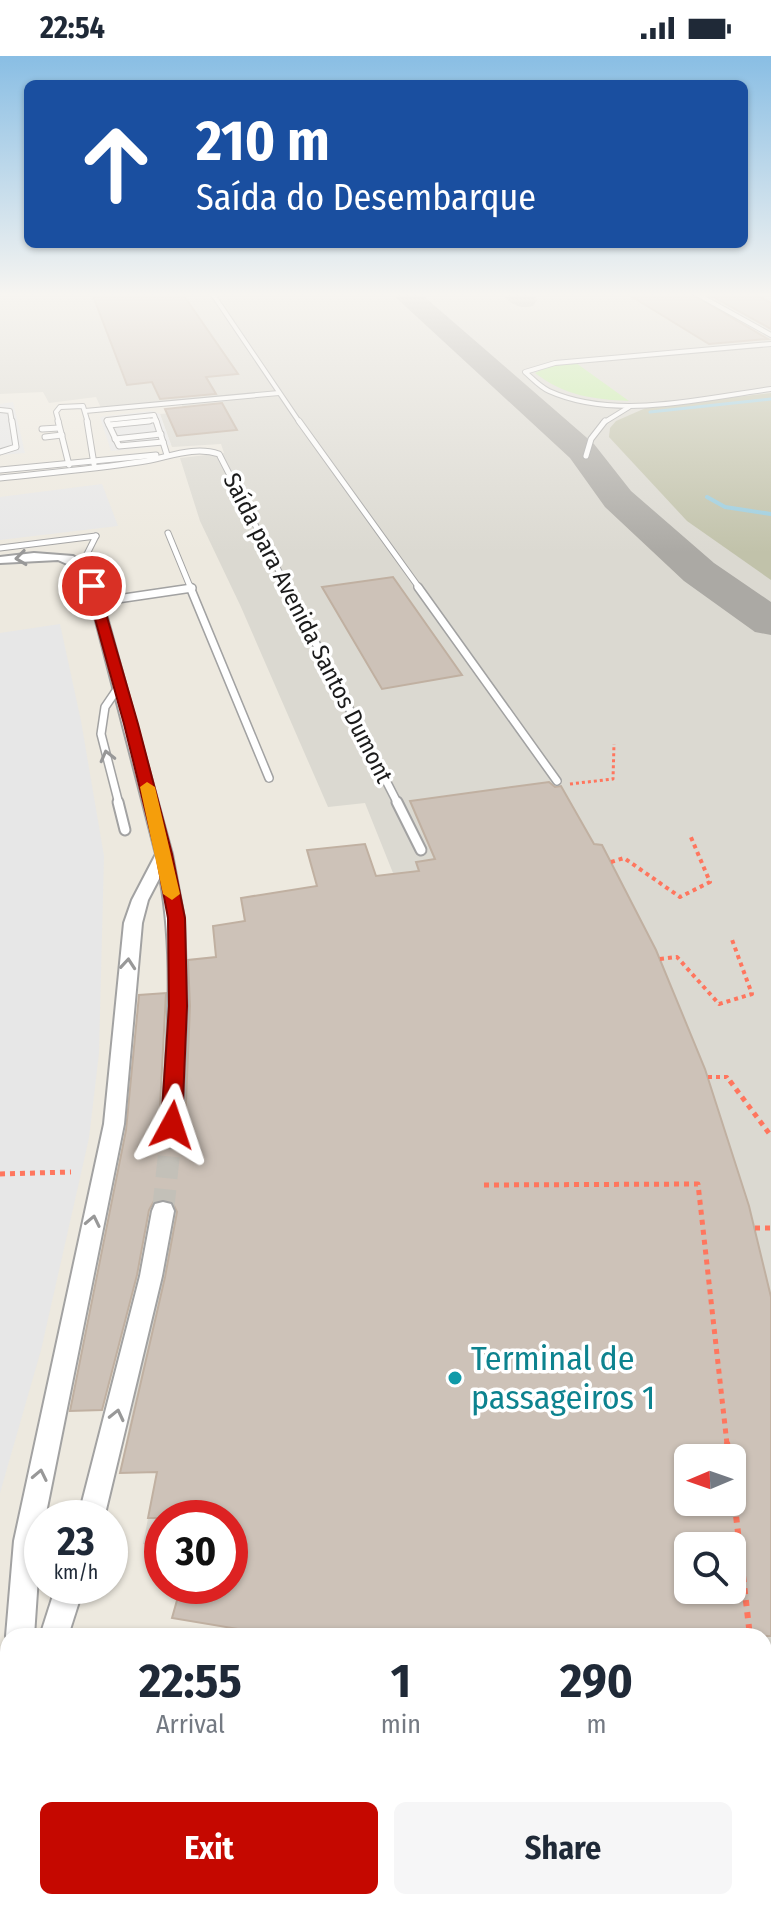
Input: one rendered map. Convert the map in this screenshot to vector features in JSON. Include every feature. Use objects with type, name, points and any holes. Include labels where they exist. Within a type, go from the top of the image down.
[{"type":"street","points":[[0,560],[57,556],[82,564],[88,570],[164,854],[176,918],[178,949],[172,1125]]},
{"type":"street","points":[[21,1628],[27,1541],[114,1124],[133,923],[140,900],[164,854]]},
{"type":"street","points":[[95,1500],[151,1276],[163,1211]]},
{"type":"street","points":[[57,1628],[64,1604]]},
{"type":"lane","points":[[270,379],[557,781]]},
{"type":"lane","points":[[534,379],[559,395],[595,402],[636,404],[771,389]]},
{"type":"lane","points":[[85,411],[279,393]]},
{"type":"lane","points":[[586,456],[594,432],[606,419],[636,404]]},
{"type":"lane","points":[[70,470],[56,412],[60,407],[78,405],[85,411],[95,459],[93,467]]},
{"type":"lane","points":[[0,410],[10,411],[15,432],[15,449],[0,452]]},
{"type":"lane","points":[[164,442],[124,447],[115,439],[109,425],[156,420],[164,442],[167,455]]},
{"type":"lane","points":[[42,429],[59,428]]},
{"type":"lane","points":[[15,432],[24,431]]},
{"type":"lane","points":[[115,439],[161,434]]},
{"type":"lane","points":[[45,437],[62,435]]},
{"type":"lane","points":[[15,440],[26,438]]},
{"type":"lane","name":"Saída para Avenida Santos Dumont","points":[[167,455],[207,450],[221,457],[421,850]]},
{"type":"lane","points":[[0,470],[95,459],[167,455]]},
{"type":"lane","points":[[0,478],[142,462],[167,455]]},
{"type":"lane","points":[[168,533],[269,778]]},
{"type":"lane","points":[[0,548],[96,536],[82,564]]},
{"type":"lane","points":[[97,602],[192,588]]},
{"type":"lane","points":[[120,685],[105,707],[101,734],[125,830]]},
{"type":"path","points":[[577,783],[613,779],[614,744]]},
{"type":"path","points":[[611,862],[624,858],[680,897],[710,882],[690,835]]},
{"type":"path","points":[[660,959],[677,957],[719,1004],[730,1001],[752,994],[731,937]]},
{"type":"path","points":[[708,1077],[727,1077],[771,1136]]},
{"type":"path","points":[[0,1174],[71,1172]]},
{"type":"path","points":[[484,1185],[698,1184],[727,1444]]},
{"type":"path","points":[[755,1228],[771,1228]]},
{"type":"path","points":[[736,1516],[749,1628]]},
{"type":"shaded area","name":"Terminal de passageiros 1","points":[[0,379],[771,379],[771,1628],[232,1628],[172,1618],[176,1604],[248,1604],[248,1500],[152,1500],[157,1473],[120,1473],[171,1210],[179,1124],[184,960],[216,957],[213,926],[244,921],[241,898],[317,886],[307,850],[365,844],[376,876],[393,873],[365,803],[328,807],[200,521],[180,458],[224,453],[221,444],[172,447],[160,414],[184,412],[182,405],[243,399],[241,394],[101,408],[96,397],[49,403],[43,392],[0,394]]},
{"type":"shaded area","points":[[771,393],[771,580],[687,521],[609,437],[610,428],[616,421],[648,407]]},
{"type":"shaded area","points":[[13,402],[25,453],[0,455],[0,404]]},
{"type":"shaded area","points":[[152,411],[160,414],[171,445],[111,451],[100,417]]},
{"type":"shaded area","points":[[102,484],[118,526],[0,540],[0,497]]},
{"type":"shaded area","points":[[60,624],[81,721],[104,856],[99,1053],[89,1138],[41,1350],[0,1493],[0,633]]},
{"type":"green space","points":[[544,379],[599,379],[629,401],[579,395]]},
{"type":"building","points":[[125,379],[207,379],[216,394],[160,399],[152,382],[127,385]]},
{"type":"building","points":[[222,403],[237,430],[177,436],[165,409]]},
{"type":"building","points":[[393,577],[462,675],[382,689],[322,587]]},
{"type":"building","name":"Terminal de passageiros 1","points":[[549,782],[555,787],[561,786],[594,844],[602,845],[656,950],[705,1069],[749,1206],[771,1297],[771,1628],[232,1628],[172,1618],[176,1604],[248,1604],[248,1500],[152,1500],[157,1472],[120,1473],[165,1277],[177,1212],[172,1201],[154,1201],[149,1210],[137,1275],[102,1410],[70,1411],[126,1130],[139,995],[166,993],[159,1125],[164,1134],[173,1136],[182,1132],[185,1125],[190,1006],[188,960],[216,957],[213,926],[245,921],[241,898],[317,886],[307,850],[365,844],[376,876],[419,871],[416,862],[435,859],[410,801]]},
{"type":"waterway","points":[[650,412],[771,399]]},
{"type":"waterway","points":[[707,497],[725,507],[771,514]]},
{"type":"taxiway","points":[[501,379],[582,451],[618,499],[699,572],[771,622]]},
{"type":"tunnel","points":[[163,1211],[172,1125]]},
{"type":"slow traffic","points":[[147,787],[172,894]]},
{"type":"place","name":"Terminal de passageiros 1","points":[[455,1378]]},
{"type":"route","points":[[92,586],[164,854],[176,918],[178,1006],[172,1125]]}]
